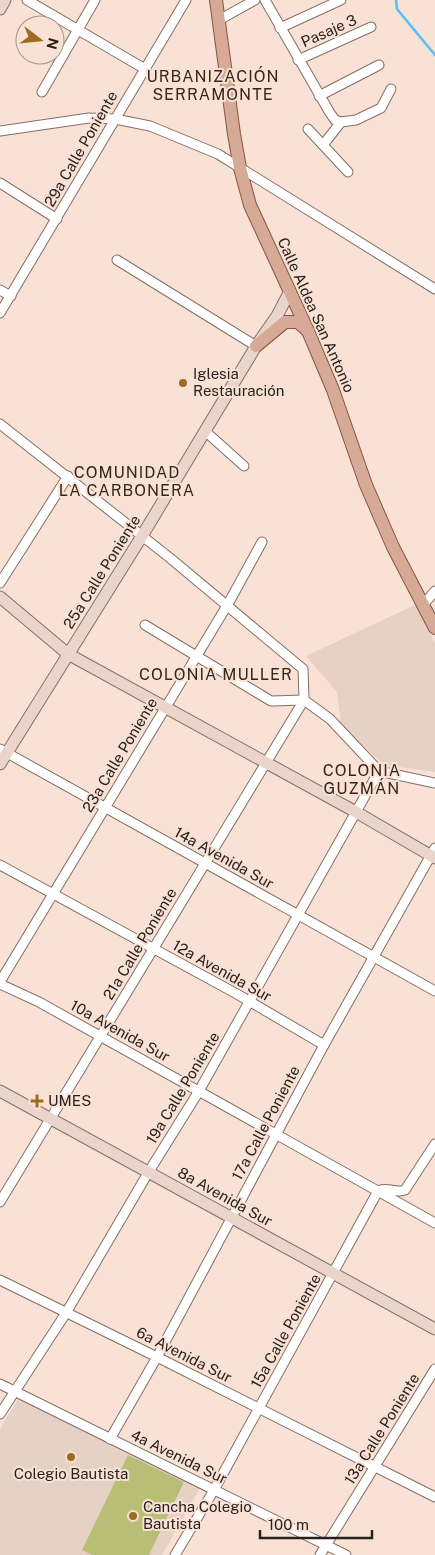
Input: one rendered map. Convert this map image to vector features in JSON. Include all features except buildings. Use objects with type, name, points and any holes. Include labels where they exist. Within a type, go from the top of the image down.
[{"type":"main road","name":"Calle Aldea San Antonio","points":[[216,0],[230,109],[240,168],[252,211],[290,291],[333,390],[366,485],[393,547],[435,628]]},
{"type":"main road","points":[[256,346],[285,322],[298,322],[308,331]]},
{"type":"street","points":[[0,9],[5,0]]},
{"type":"street","points":[[28,0],[145,69]]},
{"type":"street","points":[[42,92],[95,0]]},
{"type":"street","name":"29a Calle Poniente","points":[[0,313],[186,0]]},
{"type":"street","points":[[219,20],[255,0]]},
{"type":"street","points":[[265,0],[298,60],[335,120],[340,122],[356,120],[381,108],[391,89]]},
{"type":"street","points":[[280,28],[341,0]]},
{"type":"street","name":"Pasaje 3","points":[[298,60],[371,27]]},
{"type":"street","points":[[319,96],[379,64]]},
{"type":"street","points":[[0,131],[89,118],[115,119],[150,126],[218,154],[435,289]]},
{"type":"street","points":[[323,145],[340,122]]},
{"type":"street","points":[[308,129],[348,172]]},
{"type":"street","points":[[0,183],[57,219]]},
{"type":"street","points":[[117,260],[256,346]]},
{"type":"street","points":[[0,290],[11,296]]},
{"type":"street","name":"25a Calle Poniente","points":[[0,764],[4,751],[142,536],[256,346],[277,316],[290,291]]},
{"type":"street","points":[[0,424],[228,604],[303,669],[304,700]]},
{"type":"street","points":[[205,431],[244,466]]},
{"type":"street","points":[[0,583],[68,476]]},
{"type":"street","name":"23a Calle Poniente","points":[[0,983],[228,604],[262,542]]},
{"type":"street","points":[[423,605],[435,591]]},
{"type":"street","points":[[0,597],[68,654],[434,854]]},
{"type":"street","points":[[145,625],[271,701],[304,700],[330,719],[379,771],[435,783]]},
{"type":"street","name":"21a Calle Poniente","points":[[0,1202],[304,700]]},
{"type":"street","name":"14a Avenida Sur","points":[[4,751],[434,990]]},
{"type":"street","name":"19a Calle Poniente","points":[[0,1414],[66,1313],[148,1173],[199,1091],[379,771]]},
{"type":"street","name":"17a Calle Poniente","points":[[110,1438],[157,1357],[230,1217],[324,1045],[434,854]]},
{"type":"street","name":"12a Avenida Sur","points":[[0,865],[250,1001],[324,1045]]},
{"type":"street","name":"10a Avenida Sur","points":[[0,983],[39,1002],[435,1223]]},
{"type":"street","name":"8a Avenida Sur","points":[[0,1091],[435,1329]]},
{"type":"street","points":[[378,1190],[383,1188],[400,1192],[405,1190],[435,1144]]},
{"type":"street","name":"15a Calle Poniente","points":[[175,1555],[214,1490],[378,1190]]},
{"type":"street","name":"6a Avenida Sur","points":[[0,1280],[435,1497]]},
{"type":"street","name":"13a Calle Poniente","points":[[320,1555],[435,1369]]},
{"type":"street","name":"4a Avenida Sur","points":[[0,1384],[346,1555]]},
{"type":"shaded area","points":[[417,604],[435,644],[435,772],[384,765],[341,725],[337,692],[306,656]]},
{"type":"shaded area","name":"Colegio Bautista","points":[[22,1398],[200,1488],[162,1555],[0,1555],[0,1429],[17,1401]]},
{"type":"green space","name":"Cancha Colegio Bautista","points":[[128,1455],[184,1482],[149,1555],[92,1555],[82,1550]]},
{"type":"waterway","points":[[396,0],[397,9],[435,55]]},
{"type":"place","name":"Iglesia Restauración","points":[[183,383]]},
{"type":"place","name":"UMES","points":[[37,1101]]},
{"type":"place","name":"Colegio Bautista","points":[[71,1457]]},
{"type":"place","name":"Cancha Colegio Bautista","points":[[133,1516]]},
{"type":"district","name":"URBANIZACIÓN SERRAMONTE","points":[[213,85]]},
{"type":"district","name":"COMUNIDAD LA CARBONERA","points":[[127,481]]},
{"type":"district","name":"COLONIA MULLER","points":[[216,674]]},
{"type":"district","name":"COLONIA GUZMÁN","points":[[362,779]]}]
